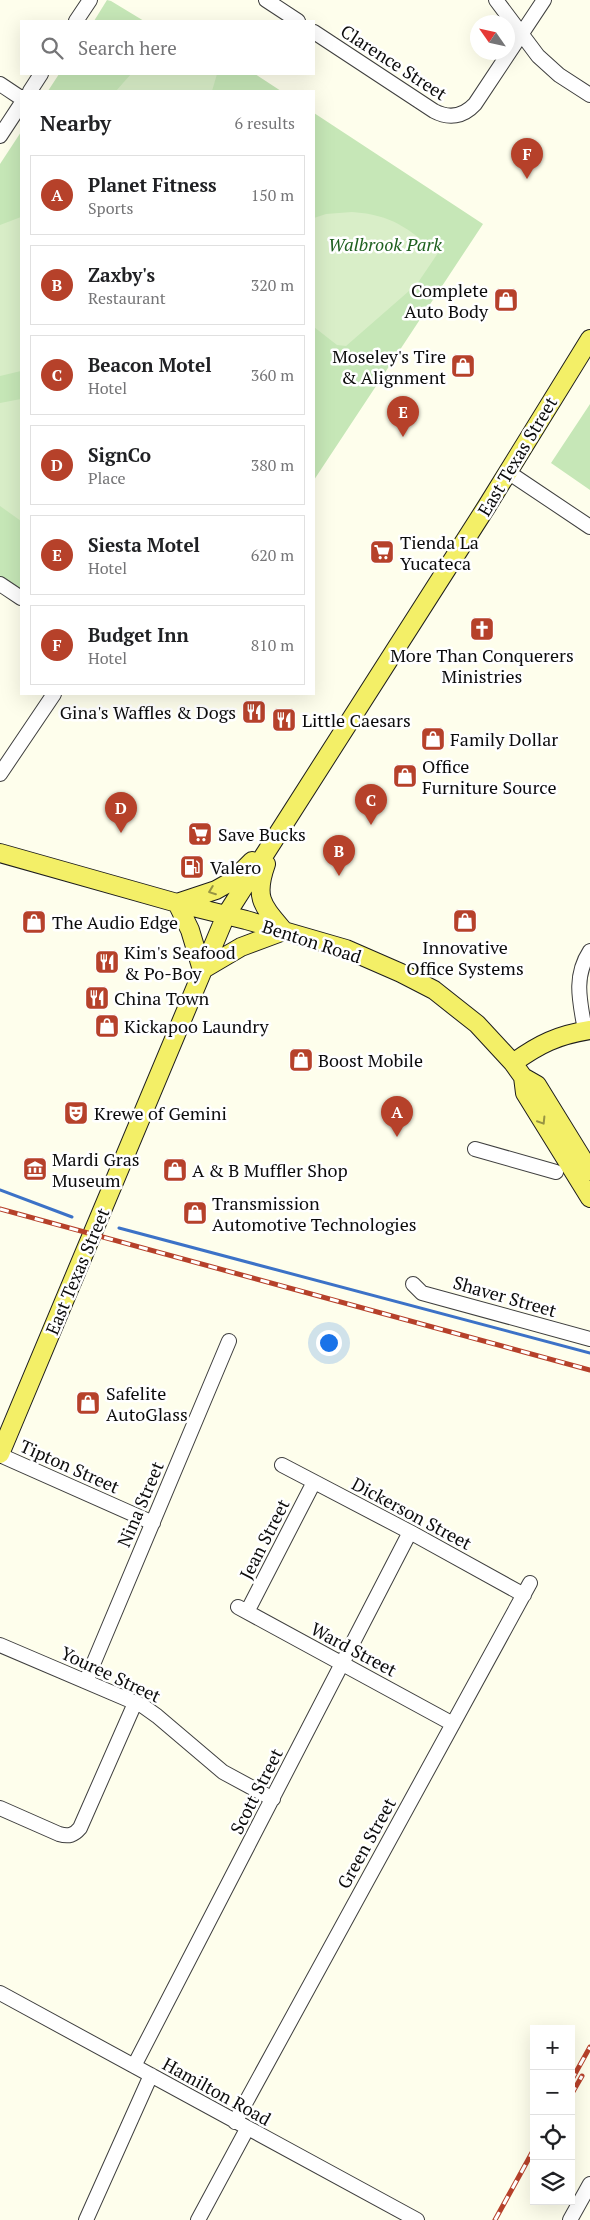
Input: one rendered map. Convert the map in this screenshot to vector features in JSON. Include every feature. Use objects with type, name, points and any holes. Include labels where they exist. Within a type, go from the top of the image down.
[{"type":"main road","name":"East Texas Street","points":[[0,1454],[226,915],[508,472],[590,339]]},
{"type":"main road","points":[[275,837],[262,876],[260,894],[261,902],[266,910],[284,931],[241,947],[202,970],[190,930],[177,903],[216,890],[232,881],[275,837]]},
{"type":"main road","name":"Benton Road","points":[[0,853],[346,949],[402,973],[434,990],[477,1024],[518,1070],[536,1085],[590,1171]]},
{"type":"main road","points":[[587,1030],[549,1040],[536,1047],[518,1070],[525,1093],[590,1198]]},
{"type":"street","points":[[77,20],[90,0]]},
{"type":"street","points":[[266,0],[296,20]]},
{"type":"street","points":[[496,0],[521,35],[548,66],[590,95]]},
{"type":"street","points":[[521,35],[544,0]]},
{"type":"street","name":"Clarence Street","points":[[315,33],[434,111],[445,116],[456,116],[467,111],[475,104],[521,35]]},
{"type":"street","points":[[31,90],[40,75]]},
{"type":"street","points":[[0,84],[20,97]]},
{"type":"street","points":[[0,136],[20,106]]},
{"type":"street","points":[[508,472],[590,527]]},
{"type":"street","points":[[0,584],[20,597]]},
{"type":"street","points":[[0,774],[53,695]]},
{"type":"street","points":[[587,1030],[578,984],[581,969],[590,951]]},
{"type":"street","points":[[475,1149],[556,1172]]},
{"type":"street","name":"Shaver Street","points":[[413,1284],[422,1292],[590,1339]]},
{"type":"street","name":"Nina Street","points":[[86,1681],[229,1341]]},
{"type":"street","name":"Tipton Street","points":[[0,1454],[153,1523]]},
{"type":"street","name":"Dickerson Street","points":[[282,1466],[410,1532],[524,1595]]},
{"type":"street","name":"Jean Street","points":[[242,1610],[314,1482]]},
{"type":"street","name":"Scott Street","points":[[134,2066],[410,1532]]},
{"type":"street","name":"Green Street","points":[[198,2220],[241,2126],[453,1724],[530,1583]]},
{"type":"street","name":"Ward Street","points":[[242,1610],[453,1724]]},
{"type":"street","name":"Youree Street","points":[[0,1645],[136,1703],[157,1716],[223,1772],[272,1799]]},
{"type":"street","points":[[0,1808],[59,1834],[71,1836],[80,1828],[136,1703]]},
{"type":"street","name":"Hamilton Road","points":[[0,1993],[241,2126],[417,2220]]},
{"type":"street","points":[[86,2220],[151,2076]]},
{"type":"street","points":[[570,2220],[590,2184]]},
{"type":"green space","points":[[107,0],[142,20],[95,20]]},
{"type":"green space","points":[[58,75],[257,75],[279,90],[49,90]]},
{"type":"green space","points":[[130,75],[217,75],[212,90],[117,90]]},
{"type":"green space","name":"Walbrook Park","points":[[315,114],[483,224],[315,478]]},
{"type":"green space","points":[[20,134],[20,591],[0,578],[0,164]]},
{"type":"green space","points":[[352,212],[378,216],[399,224],[438,253],[417,284],[346,346],[337,345],[315,328],[315,218],[326,214]]},
{"type":"green space","points":[[20,217],[20,371],[0,376],[0,225]]},
{"type":"green space","points":[[20,399],[20,520],[0,506],[0,403]]},
{"type":"green space","points":[[590,404],[590,490],[551,463]]},
{"type":"waterway","points":[[0,1190],[72,1217]]},
{"type":"waterway","points":[[119,1228],[590,1353]]},
{"type":"railway","points":[[0,1209],[590,1370]]},
{"type":"railway","points":[[575,2074],[590,2047]]},
{"type":"railway","points":[[575,2088],[582,2076]]},
{"type":"railway","points":[[495,2220],[530,2156]]},
{"type":"place","name":"Budget Inn","points":[[527,179]]},
{"type":"place","name":"Complete Auto Body","points":[[506,300]]},
{"type":"place","name":"Moseley's Tire & Alignment","points":[[463,366]]},
{"type":"place","name":"Siesta Motel","points":[[403,437]]},
{"type":"place","name":"Tienda La Yucateca","points":[[382,552]]},
{"type":"place","name":"More Than Conquerers Ministries","points":[[482,629]]},
{"type":"place","name":"Gina's Waffles & Dogs","points":[[254,712]]},
{"type":"place","name":"Little Caesars","points":[[284,720]]},
{"type":"place","name":"Family Dollar","points":[[433,739]]},
{"type":"place","name":"Office Furniture Source","points":[[405,776]]},
{"type":"place","name":"Beacon Motel","points":[[371,825]]},
{"type":"place","name":"SignCo","points":[[121,833]]},
{"type":"place","name":"Save Bucks","points":[[200,834]]},
{"type":"place","name":"Valero","points":[[192,867]]},
{"type":"place","name":"Zaxby's","points":[[339,876]]},
{"type":"place","name":"Innovative Office Systems","points":[[465,921]]},
{"type":"place","name":"The Audio Edge","points":[[34,922]]},
{"type":"place","name":"Kim's Seafood & Po-Boy","points":[[107,962]]},
{"type":"place","name":"China Town","points":[[97,998]]},
{"type":"place","name":"Kickapoo Laundry","points":[[107,1026]]},
{"type":"place","name":"Boost Mobile","points":[[301,1060]]},
{"type":"place","name":"Krewe of Gemini","points":[[76,1113]]},
{"type":"place","name":"Planet Fitness","points":[[397,1137]]},
{"type":"place","name":"Mardi Gras Museum","points":[[35,1169]]},
{"type":"place","name":"A & B Muffler Shop","points":[[175,1170]]},
{"type":"place","name":"Transmission Automotive Technologies","points":[[195,1213]]},
{"type":"place","name":"Safelite AutoGlass","points":[[88,1403]]}]
